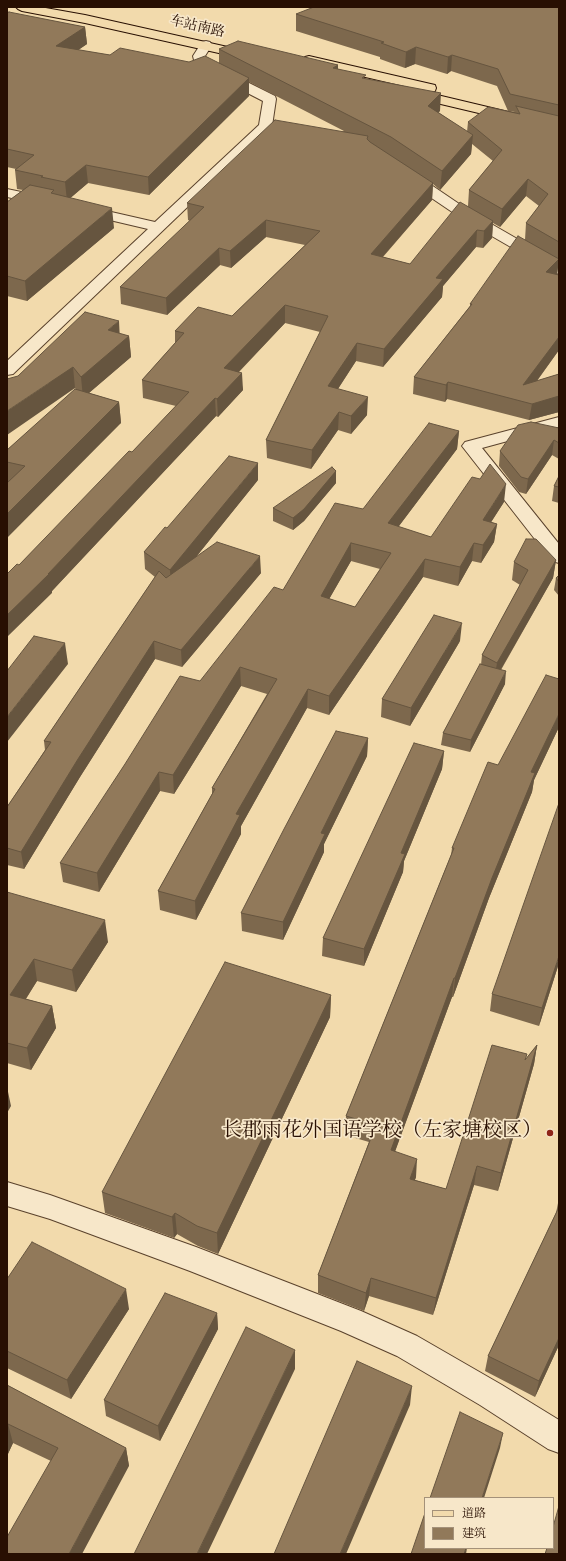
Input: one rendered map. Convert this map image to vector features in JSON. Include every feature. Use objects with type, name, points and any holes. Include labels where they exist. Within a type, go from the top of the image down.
[{"type":"main road","points":[[22,7],[90,17]]},
{"type":"main road","points":[[54,7],[90,17]]},
{"type":"main road","points":[[76,7],[132,25]]},
{"type":"main road","points":[[7,9],[132,25]]},
{"type":"main road","name":"车站南路","points":[[90,17],[132,25],[260,53],[206,46],[132,25]]},
{"type":"main road","points":[[559,120],[299,62],[559,128]]},
{"type":"street","points":[[7,370],[265,126],[270,99],[201,64],[199,56],[206,46]]},
{"type":"street","points":[[393,166],[469,217],[559,269]]},
{"type":"street","points":[[7,193],[60,205]]},
{"type":"street","points":[[75,208],[158,227]]},
{"type":"street","points":[[559,422],[471,446],[559,557]]},
{"type":"street","points":[[7,1194],[50,1207],[196,1260],[344,1318],[400,1343],[490,1395],[559,1438]]},
{"type":"building","points":[[314,7],[559,7],[559,105],[510,94],[498,69],[452,55],[448,57],[416,47],[406,52],[381,43],[384,42],[296,14]]},
{"type":"building","points":[[9,12],[85,27],[56,46],[110,55],[120,48],[189,62],[205,56],[249,78],[148,177],[86,165],[65,182],[15,170],[34,155],[7,149],[7,13]]},
{"type":"building","points":[[238,41],[338,65],[333,68],[366,75],[362,78],[441,93],[428,106],[473,135],[442,171],[391,137],[219,49]]},
{"type":"building","points":[[516,106],[559,116],[559,242],[526,223],[548,194],[528,179],[502,209],[469,190],[502,150],[468,122],[488,107],[520,114]]},
{"type":"building","points":[[275,120],[368,136],[367,139],[370,142],[433,183],[371,254],[410,264],[460,202],[493,221],[484,231],[477,230],[436,278],[443,279],[384,349],[357,343],[328,386],[368,397],[351,416],[339,412],[312,450],[266,440],[328,316],[285,305],[224,368],[242,373],[217,399],[215,398],[49,574],[7,615],[7,574],[17,564],[19,565],[129,451],[132,452],[189,392],[142,380],[184,333],[175,331],[198,307],[232,316],[320,231],[266,220],[230,251],[219,248],[166,298],[120,287],[204,207],[187,203]]},
{"type":"building","points":[[30,185],[54,190],[51,193],[112,208],[25,281],[7,276],[7,202]]},
{"type":"building","points":[[518,236],[559,259],[546,272],[559,275],[559,337],[523,385],[559,374],[559,396],[532,404],[448,382],[446,385],[414,377],[472,304],[470,304]]},
{"type":"building","points":[[85,312],[119,321],[108,330],[129,336],[81,377],[73,367],[7,411],[7,379],[18,376]]},
{"type":"building","points":[[75,389],[119,402],[7,514],[7,483],[25,466],[7,462],[7,450]]},
{"type":"building","points":[[531,422],[559,428],[559,443],[554,440],[528,479],[521,477],[500,451],[518,425]]},
{"type":"building","points":[[429,423],[459,431],[388,523],[431,537],[472,477],[480,479],[490,464],[506,484],[483,520],[497,524],[483,545],[474,543],[460,567],[425,559],[329,696],[308,689],[236,814],[240,815],[195,901],[158,891],[215,789],[212,788],[277,679],[240,667],[173,775],[159,772],[97,873],[60,863],[125,764],[180,676],[200,681],[274,587],[283,590],[335,503],[363,509]],"holes":[[[351,543],[391,553],[355,607],[321,596]]]},
{"type":"building","points":[[229,456],[258,463],[170,570],[144,552],[165,527],[167,528]]},
{"type":"building","points":[[332,467],[336,471],[304,509],[293,518],[273,508]]},
{"type":"building","points":[[559,476],[559,487],[554,486]]},
{"type":"building","points":[[526,539],[536,539],[556,560],[497,663],[482,655],[528,570],[514,562]]},
{"type":"building","points":[[217,542],[260,556],[181,650],[154,641],[78,759],[21,852],[7,848],[7,807],[51,742],[44,741],[159,571],[166,578]]},
{"type":"building","points":[[559,575],[559,582],[556,578]]},
{"type":"building","points":[[434,615],[462,623],[411,708],[382,699]]},
{"type":"building","points":[[34,636],[65,643],[7,717],[7,671]]},
{"type":"building","points":[[480,664],[506,671],[471,740],[443,733]]},
{"type":"building","points":[[546,675],[559,679],[559,714],[531,772],[535,773],[492,878],[391,1150],[417,1159],[410,1179],[446,1189],[492,1045],[527,1054],[525,1060],[537,1045],[501,1173],[477,1166],[436,1298],[371,1278],[366,1293],[318,1275],[376,1125],[346,1116],[454,848],[452,848],[488,762],[498,765]]},
{"type":"building","points":[[336,731],[368,738],[321,833],[325,834],[283,922],[241,913],[284,829]]},
{"type":"building","points":[[414,743],[444,751],[401,853],[405,854],[364,949],[323,938]]},
{"type":"building","points":[[559,803],[559,956],[542,1008],[492,994]]},
{"type":"building","points":[[7,892],[105,920],[72,970],[34,959],[10,995],[52,1006],[27,1048],[7,1043]]},
{"type":"building","points":[[225,962],[331,995],[217,1233],[197,1226],[175,1213],[172,1217],[102,1192]]},
{"type":"building","points":[[559,1207],[559,1338],[539,1381],[488,1356]]},
{"type":"building","points":[[32,1242],[126,1289],[67,1380],[7,1351],[7,1279]]},
{"type":"building","points":[[165,1293],[217,1313],[158,1426],[104,1400]]},
{"type":"building","points":[[246,1327],[295,1350],[197,1554],[134,1554]]},
{"type":"building","points":[[357,1361],[412,1386],[340,1554],[274,1554]]},
{"type":"building","points":[[7,1385],[126,1448],[69,1554],[7,1554],[7,1537],[58,1448],[8,1424],[7,1426]]},
{"type":"building","points":[[460,1412],[503,1433],[482,1497],[430,1497]]},
{"type":"building","points":[[559,1506],[559,1554],[545,1554],[547,1549],[554,1549],[554,1524]]},
{"type":"building","points":[[424,1516],[424,1549],[466,1549],[464,1554],[411,1554]]},
{"type":"place","name":"长郡雨花外国语学校（左家塘校区）","points":[[550,1133]]}]
